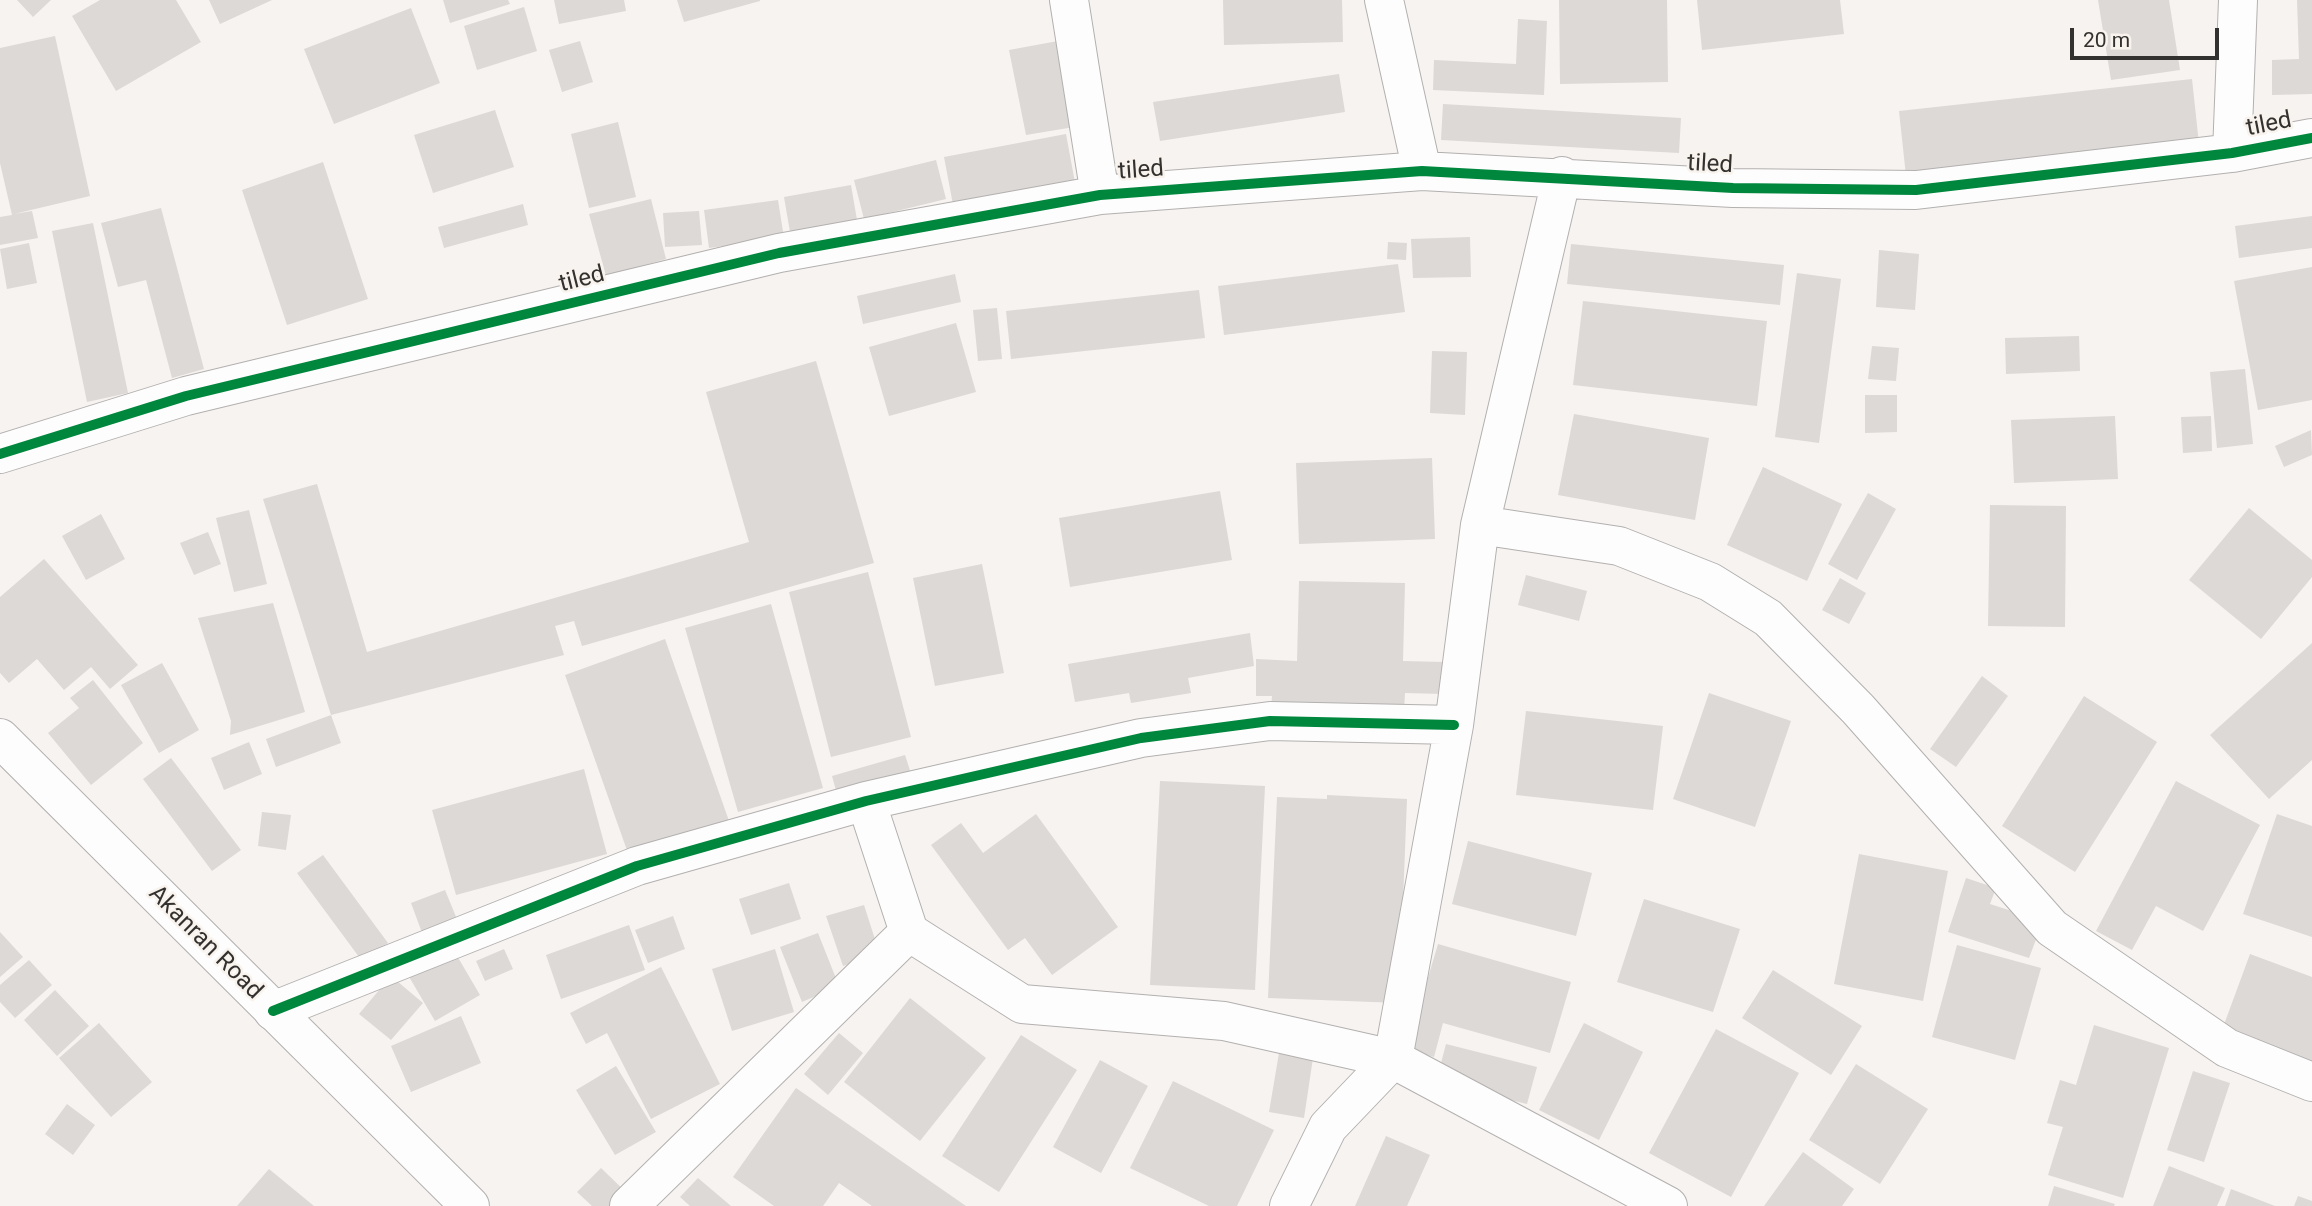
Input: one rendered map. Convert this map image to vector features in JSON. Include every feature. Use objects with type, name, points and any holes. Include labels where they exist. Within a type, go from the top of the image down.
[{"type":"street","points":[[1069,0],[1100,195]]},
{"type":"street","points":[[1384,0],[1422,171]]},
{"type":"street","points":[[2232,153],[2238,0]]},
{"type":"street","name":"tiled","points":[[0,454],[186,396],[779,253],[1100,195],[1422,171],[1562,176],[1733,188],[1916,190],[2232,153],[2312,138]]},
{"type":"street","points":[[1289,1206],[1328,1127],[1393,1059],[1454,725],[1480,525],[1562,176]]},
{"type":"street","points":[[1480,525],[1619,546],[1710,582],[1768,618],[1858,709],[2052,928],[2227,1048],[2312,1082]]},
{"type":"street","points":[[273,1011],[637,866],[866,801],[1142,738],[1270,721],[1454,725]]},
{"type":"street","name":"Akanran Road","points":[[0,738],[470,1206]]},
{"type":"street","points":[[866,801],[909,932],[1022,1004],[1224,1021],[1393,1059],[1668,1206]]},
{"type":"street","points":[[629,1206],[909,932]]},
{"type":"building","points":[[17,0],[51,0],[33,17]]},
{"type":"building","points":[[100,0],[176,0],[201,42],[116,91],[72,16]]},
{"type":"building","points":[[209,0],[272,0],[220,24]]},
{"type":"building","points":[[443,0],[508,0],[510,4],[450,23]]},
{"type":"building","points":[[554,0],[624,0],[626,11],[559,24]]},
{"type":"building","points":[[677,0],[760,0],[760,1],[684,22]]},
{"type":"building","points":[[1223,0],[1342,0],[1343,42],[1224,45]]},
{"type":"building","points":[[1559,0],[1667,0],[1668,82],[1560,84]]},
{"type":"building","points":[[1697,0],[1840,0],[1844,34],[1702,50]]},
{"type":"building","points":[[2098,0],[2169,0],[2180,70],[2111,80]]},
{"type":"building","points":[[2297,0],[2312,0],[2312,94],[2272,95],[2272,60],[2299,59]]},
{"type":"building","points":[[524,7],[537,51],[477,70],[464,26]]},
{"type":"building","points":[[411,8],[440,83],[334,124],[304,49]]},
{"type":"building","points":[[1518,19],[1547,21],[1544,95],[1433,90],[1434,60],[1516,64]]},
{"type":"building","points":[[55,36],[90,196],[14,214],[32,211],[38,238],[0,245],[0,217],[12,215],[0,163],[0,48]]},
{"type":"building","points":[[580,41],[593,82],[562,92],[549,50]]},
{"type":"building","points":[[1058,41],[1074,127],[1026,135],[1009,50]]},
{"type":"building","points":[[1339,74],[1345,112],[1160,141],[1153,102]]},
{"type":"building","points":[[2192,79],[2199,144],[1906,176],[1899,111]]},
{"type":"building","points":[[1443,104],[1681,118],[1679,153],[1441,140]]},
{"type":"building","points":[[495,110],[514,167],[433,193],[414,135]]},
{"type":"building","points":[[618,122],[636,197],[589,208],[571,134]]},
{"type":"building","points":[[1066,134],[1076,188],[954,210],[944,157]]},
{"type":"building","points":[[936,160],[946,199],[864,219],[854,180]]},
{"type":"building","points":[[323,162],[368,299],[287,325],[242,190]]},
{"type":"building","points":[[851,185],[857,220],[790,232],[784,197]]},
{"type":"building","points":[[651,199],[666,259],[606,276],[589,214]]},
{"type":"building","points":[[778,200],[784,238],[709,248],[704,210]]},
{"type":"building","points":[[523,204],[528,225],[444,248],[438,227]]},
{"type":"building","points":[[161,208],[204,369],[172,378],[146,280],[118,287],[101,223]]},
{"type":"building","points":[[699,211],[702,245],[665,247],[663,213]]},
{"type":"building","points":[[2312,216],[2312,248],[2239,258],[2235,226]]},
{"type":"building","points":[[93,223],[128,393],[87,402],[52,231]]},
{"type":"building","points":[[1470,237],[1471,277],[1413,278],[1411,239]]},
{"type":"building","points":[[1388,242],[1407,243],[1406,260],[1387,259]]},
{"type":"building","points":[[29,243],[37,283],[7,289],[0,249]]},
{"type":"building","points":[[1571,244],[1784,265],[1780,305],[1567,284]]},
{"type":"building","points":[[1879,250],[1919,254],[1915,310],[1876,307]]},
{"type":"building","points":[[1398,264],[1405,312],[1224,335],[1218,286]]},
{"type":"building","points":[[2312,267],[2312,400],[2258,410],[2234,281]]},
{"type":"building","points":[[1797,273],[1841,279],[1819,443],[1775,437]]},
{"type":"building","points":[[955,274],[961,302],[863,324],[857,296]]},
{"type":"building","points":[[1199,290],[1205,338],[1011,359],[1006,311]]},
{"type":"building","points":[[1583,301],[1767,321],[1757,406],[1573,385]]},
{"type":"building","points":[[997,308],[1002,359],[978,361],[973,310]]},
{"type":"building","points":[[956,323],[976,392],[889,416],[869,347]]},
{"type":"building","points":[[2079,336],[2080,371],[2006,374],[2005,338]]},
{"type":"building","points":[[1872,346],[1899,348],[1896,381],[1868,379]]},
{"type":"building","points":[[1432,351],[1467,352],[1465,415],[1430,413]]},
{"type":"building","points":[[816,361],[874,563],[582,646],[574,621],[555,626],[564,655],[331,715],[263,499],[317,484],[367,652],[749,542],[706,392]]},
{"type":"building","points":[[2245,369],[2253,444],[2217,448],[2210,372]]},
{"type":"building","points":[[1865,395],[1897,395],[1897,432],[1865,433]]},
{"type":"building","points":[[1574,414],[1709,438],[1695,520],[1558,495]]},
{"type":"building","points":[[2115,416],[2118,479],[2014,483],[2011,420]]},
{"type":"building","points":[[2211,416],[2212,451],[2183,453],[2181,417]]},
{"type":"building","points":[[2311,430],[2312,455],[2284,467],[2275,446]]},
{"type":"building","points":[[1432,458],[1435,539],[1299,544],[1296,463]]},
{"type":"building","points":[[1763,467],[1842,504],[1807,581],[1727,545]]},
{"type":"building","points":[[1220,491],[1232,560],[1070,587],[1059,518]]},
{"type":"building","points":[[1868,493],[1896,509],[1857,580],[1828,564]]},
{"type":"building","points":[[1990,505],[2066,506],[2065,627],[1988,626]]},
{"type":"building","points":[[2249,508],[2312,560],[2312,577],[2261,639],[2189,580]]},
{"type":"building","points":[[249,510],[267,584],[234,592],[216,518]]},
{"type":"building","points":[[101,514],[125,559],[86,580],[62,536]]},
{"type":"building","points":[[208,532],[221,564],[194,575],[180,543]]},
{"type":"building","points":[[44,559],[138,665],[110,689],[91,667],[64,690],[37,659],[9,683],[0,673],[0,597]]},
{"type":"building","points":[[982,564],[1004,673],[935,686],[913,578]]},
{"type":"building","points":[[868,572],[911,737],[831,757],[789,592]]},
{"type":"building","points":[[1526,575],[1587,591],[1579,621],[1518,605]]},
{"type":"building","points":[[1840,578],[1866,593],[1849,624],[1822,610]]},
{"type":"building","points":[[1299,581],[1405,583],[1403,661],[1444,662],[1443,694],[1405,693],[1404,712],[1271,709],[1272,696],[1256,696],[1256,659],[1297,661]]},
{"type":"building","points":[[273,603],[305,712],[230,735],[231,721],[198,618]]},
{"type":"building","points":[[771,604],[823,788],[738,812],[685,628]]},
{"type":"building","points":[[1250,633],[1254,666],[1188,678],[1191,693],[1131,703],[1129,693],[1075,702],[1068,664]]},
{"type":"building","points":[[665,639],[729,821],[629,856],[565,675]]},
{"type":"building","points":[[2312,643],[2312,760],[2269,799],[2210,735]]},
{"type":"building","points":[[162,663],[199,730],[159,753],[121,685]]},
{"type":"building","points":[[1982,676],[2008,696],[1956,767],[1930,749]]},
{"type":"building","points":[[93,680],[143,743],[91,785],[48,733],[79,708],[70,698]]},
{"type":"building","points":[[1709,693],[1791,721],[1755,827],[1673,799]]},
{"type":"building","points":[[2084,696],[2157,742],[2075,872],[2002,826]]},
{"type":"building","points":[[1526,711],[1663,726],[1653,810],[1516,795]]},
{"type":"building","points":[[331,715],[341,743],[276,767],[266,739]]},
{"type":"building","points":[[249,742],[262,774],[224,790],[211,758]]},
{"type":"building","points":[[905,755],[914,783],[840,805],[832,776]]},
{"type":"building","points":[[171,758],[241,850],[212,871],[143,779]]},
{"type":"building","points":[[584,769],[607,854],[456,895],[432,810]]},
{"type":"building","points":[[1160,781],[1265,786],[1255,990],[1150,985]]},
{"type":"building","points":[[2176,781],[2260,825],[2203,931],[2156,906],[2132,950],[2096,931]]},
{"type":"building","points":[[1327,795],[1407,799],[1399,1003],[1268,998],[1277,797],[1327,799]]},
{"type":"building","points":[[262,812],[291,815],[286,850],[258,846]]},
{"type":"building","points":[[1036,814],[1118,927],[1052,975],[1025,938],[1008,950],[931,845],[961,823],[983,853]]},
{"type":"building","points":[[2277,814],[2312,826],[2312,937],[2243,914]]},
{"type":"building","points":[[1468,841],[1592,873],[1576,936],[1452,904]]},
{"type":"building","points":[[1859,854],[1948,871],[1923,1001],[1834,984]]},
{"type":"building","points":[[323,855],[388,943],[362,961],[297,873]]},
{"type":"building","points":[[1966,878],[1996,888],[1990,904],[2043,921],[2029,958],[1948,932]]},
{"type":"building","points":[[789,883],[801,919],[751,935],[739,899]]},
{"type":"building","points":[[445,890],[459,924],[424,938],[411,903]]},
{"type":"building","points":[[1644,899],[1740,929],[1713,1012],[1617,982]]},
{"type":"building","points":[[864,905],[880,955],[843,966],[826,916]]},
{"type":"building","points":[[673,916],[685,949],[648,963],[635,930]]},
{"type":"building","points":[[629,925],[645,970],[561,999],[546,955]]},
{"type":"building","points":[[0,932],[23,957],[0,977]]},
{"type":"building","points":[[818,933],[839,986],[802,1002],[780,947]]},
{"type":"building","points":[[1438,944],[1571,982],[1550,1053],[1443,1023],[1434,1057],[1407,1049]]},
{"type":"building","points":[[1957,945],[2041,968],[2015,1060],[1932,1037]]},
{"type":"building","points":[[453,949],[480,995],[435,1021],[408,975]]},
{"type":"building","points":[[504,949],[513,969],[485,981],[476,961]]},
{"type":"building","points":[[775,949],[794,1012],[732,1031],[712,969]]},
{"type":"building","points":[[2250,954],[2312,977],[2312,1062],[2222,1030]]},
{"type":"building","points":[[29,960],[52,985],[15,1018],[0,1002],[0,985]]},
{"type":"building","points":[[661,967],[720,1084],[651,1119],[607,1033],[586,1044],[570,1013]]},
{"type":"building","points":[[1773,970],[1862,1026],[1831,1075],[1742,1018]]},
{"type":"building","points":[[391,976],[423,1003],[391,1040],[359,1014]]},
{"type":"building","points":[[55,990],[89,1026],[57,1056],[24,1020]]},
{"type":"building","points":[[910,998],[986,1058],[920,1141],[844,1082]]},
{"type":"building","points":[[461,1016],[481,1063],[411,1092],[391,1046]]},
{"type":"building","points":[[99,1023],[152,1082],[111,1117],[59,1058]]},
{"type":"building","points":[[1584,1023],[1643,1052],[1599,1140],[1539,1110]]},
{"type":"building","points":[[2094,1025],[2169,1048],[2123,1198],[2048,1175],[2063,1127],[2047,1123],[2060,1080],[2076,1085]]},
{"type":"building","points":[[1716,1029],[1799,1073],[1731,1197],[1649,1153]]},
{"type":"building","points":[[839,1033],[863,1053],[828,1095],[804,1074]]},
{"type":"building","points":[[1021,1035],[1077,1070],[999,1192],[942,1156]]},
{"type":"building","points":[[1446,1044],[1537,1067],[1527,1104],[1436,1082]]},
{"type":"building","points":[[1279,1053],[1313,1058],[1304,1118],[1269,1112]]},
{"type":"building","points":[[1100,1060],[1148,1086],[1101,1173],[1053,1147]]},
{"type":"building","points":[[1856,1064],[1928,1109],[1880,1184],[1809,1140]]},
{"type":"building","points":[[616,1066],[656,1132],[615,1155],[576,1090]]},
{"type":"building","points":[[2193,1071],[2230,1083],[2204,1162],[2167,1150]]},
{"type":"building","points":[[1173,1081],[1274,1130],[1237,1206],[1209,1206],[1130,1168]]},
{"type":"building","points":[[796,1088],[966,1206],[872,1206],[839,1183],[823,1206],[774,1206],[733,1177]]},
{"type":"building","points":[[67,1104],[95,1125],[73,1155],[45,1134]]},
{"type":"building","points":[[1386,1136],[1430,1155],[1407,1206],[1355,1206]]},
{"type":"building","points":[[1803,1152],[1854,1189],[1842,1206],[1764,1206]]},
{"type":"building","points":[[2169,1166],[2225,1188],[2217,1206],[2153,1206]]},
{"type":"building","points":[[601,1168],[631,1197],[622,1206],[592,1206],[577,1192]]},
{"type":"building","points":[[269,1169],[314,1206],[237,1206]]},
{"type":"building","points":[[698,1178],[731,1206],[690,1206],[680,1197]]},
{"type":"building","points":[[2054,1186],[2115,1204],[2048,1206]]},
{"type":"building","points":[[2231,1189],[2275,1206],[2225,1206]]},
{"type":"building","points":[[2298,1196],[2312,1201],[2312,1206],[2294,1206]]},
{"type":"cycle path","points":[[0,454],[186,396],[779,253],[1100,195],[1422,171],[1733,188],[1916,190],[2232,153],[2312,138]]},
{"type":"cycle path","points":[[273,1011],[637,866],[866,801],[1141,738],[1270,721],[1454,725]]}]
